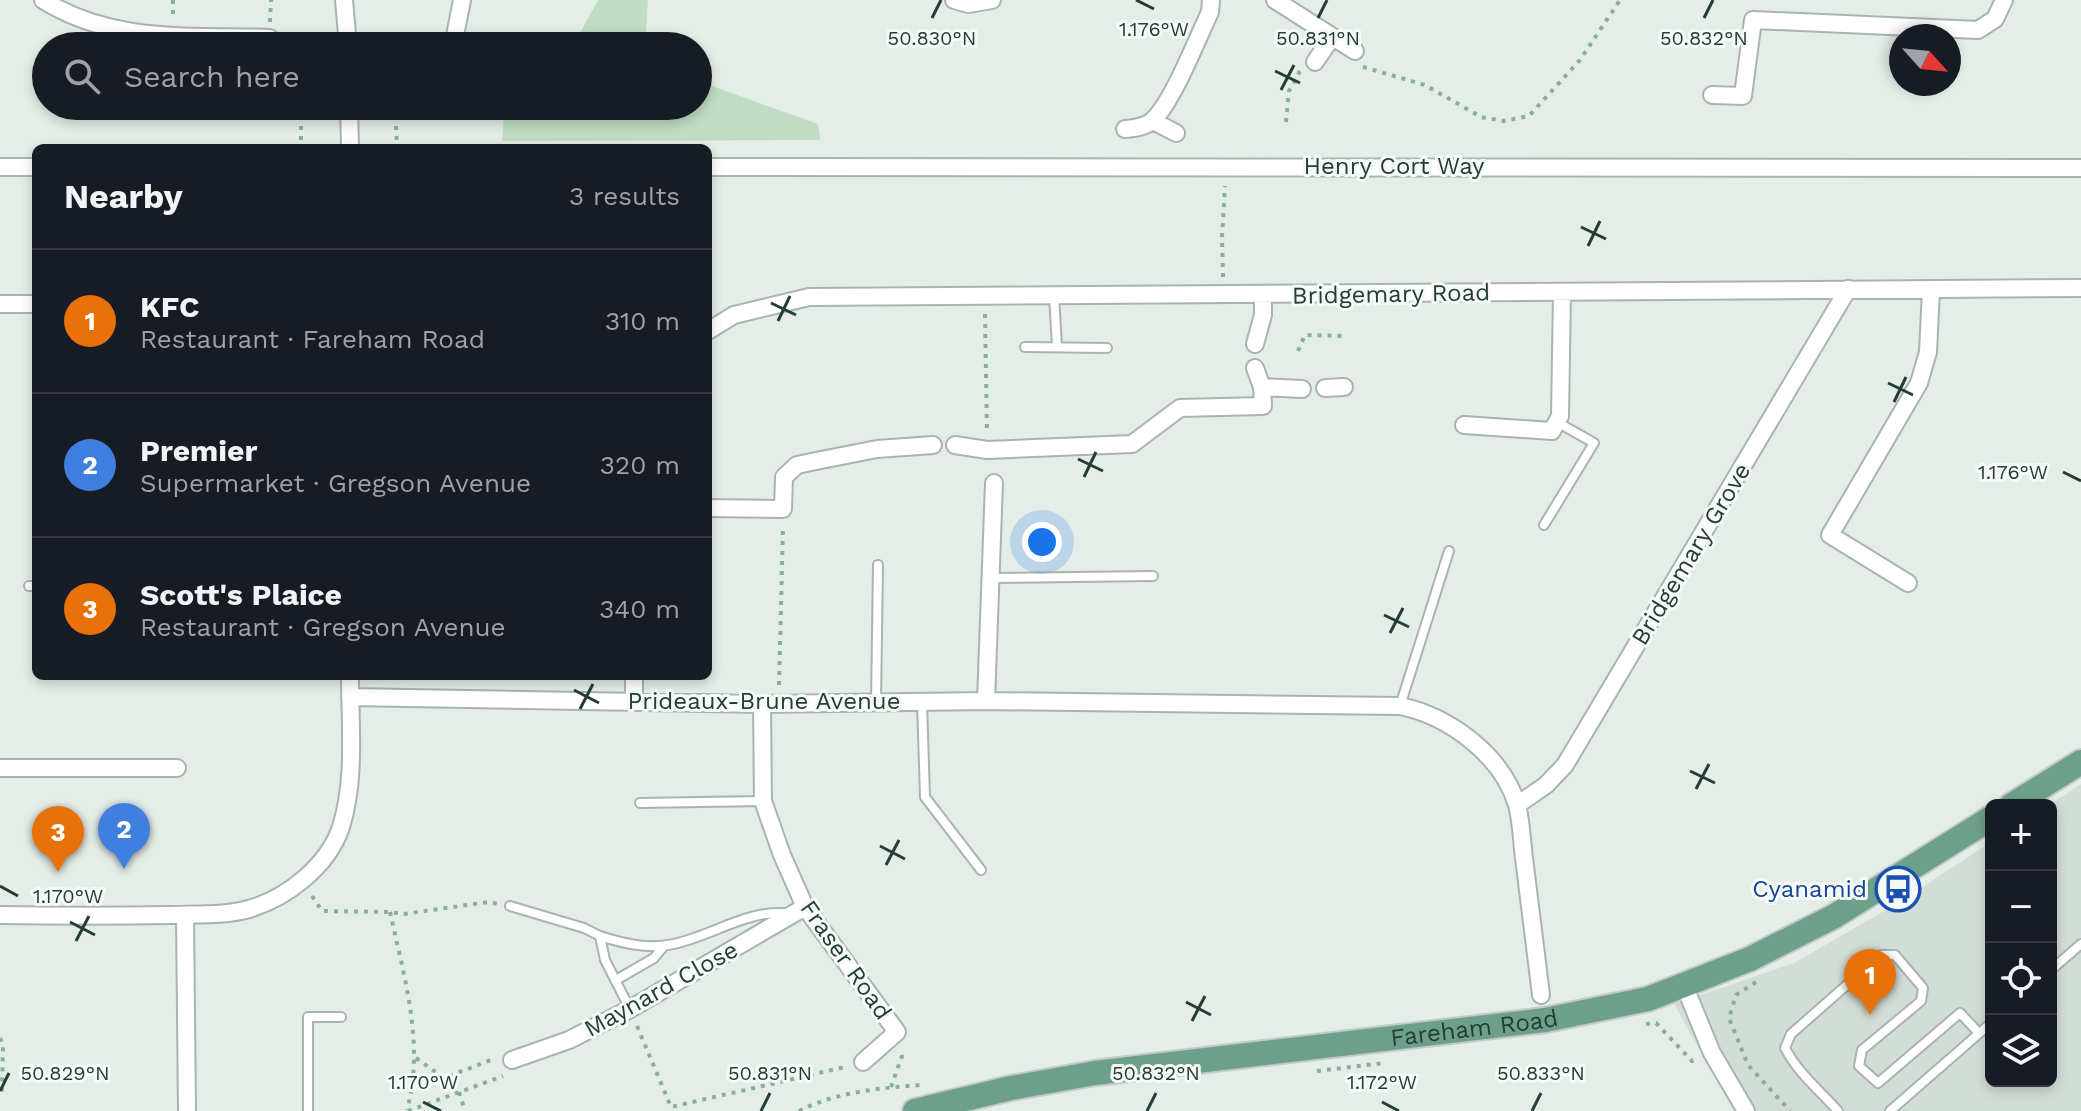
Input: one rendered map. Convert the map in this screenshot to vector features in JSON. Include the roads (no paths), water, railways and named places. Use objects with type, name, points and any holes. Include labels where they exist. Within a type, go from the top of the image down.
[{"type":"main road","points":[[2022,799],[2081,762]]},
{"type":"main road","name":"Fareham Road","points":[[915,1111],[1011,1088],[1095,1073],[1545,1020],[1648,999],[1750,959],[1833,917],[1985,822]]},
{"type":"street","points":[[43,0],[98,26],[127,32]]},
{"type":"street","points":[[344,0],[347,32]]},
{"type":"street","points":[[456,32],[462,0]]},
{"type":"street","points":[[954,0],[968,4],[992,0]]},
{"type":"street","points":[[1125,129],[1153,121],[1168,99],[1210,12],[1211,0]]},
{"type":"street","points":[[1275,0],[1355,51]]},
{"type":"street","points":[[1712,95],[1743,96],[1753,20],[1978,30],[1995,19],[2004,0]]},
{"type":"street","points":[[1315,62],[1332,37]]},
{"type":"street","points":[[350,120],[350,144]]},
{"type":"street","points":[[1153,121],[1176,133]]},
{"type":"street","points":[[0,167],[32,167]]},
{"type":"street","name":"Henry Cort Way","points":[[712,167],[2081,168]]},
{"type":"street","name":"Bridgemary Road","points":[[712,329],[734,315],[809,297],[2081,288]]},
{"type":"street","name":"Bridgemary Grove","points":[[1517,805],[1546,785],[1565,765],[1848,289]]},
{"type":"street","points":[[1908,583],[1830,535],[1919,383],[1928,352],[1931,290]]},
{"type":"street","points":[[1464,425],[1552,431],[1560,416],[1562,292]]},
{"type":"street","points":[[1255,344],[1263,315],[1263,295]]},
{"type":"street","points":[[0,304],[32,304]]},
{"type":"street","points":[[955,445],[987,450],[1132,444],[1180,408],[1263,406],[1262,387],[1255,368]]},
{"type":"street","points":[[1262,387],[1302,389]]},
{"type":"street","points":[[1325,388],[1344,387]]},
{"type":"street","points":[[712,508],[783,509],[784,477],[797,465],[877,449],[933,445]]},
{"type":"street","points":[[986,701],[994,483]]},
{"type":"street","points":[[0,915],[222,913],[250,909],[280,896],[303,880],[320,862],[340,831],[349,795],[350,680]]},
{"type":"street","points":[[634,680],[634,701]]},
{"type":"street","name":"Prideaux-Brune Avenue","points":[[350,697],[770,704],[986,701],[1400,706],[1438,718],[1462,734],[1502,776],[1517,805]]},
{"type":"street","name":"Fraser Road","points":[[770,704],[763,801],[799,910],[897,1032],[863,1062]]},
{"type":"street","points":[[0,768],[177,768]]},
{"type":"street","points":[[1517,805],[1541,995]]},
{"type":"street","name":"Maynard Close","points":[[512,1060],[569,1040],[630,1009],[799,910]]},
{"type":"street","points":[[185,915],[187,1111]]},
{"type":"street","points":[[1684,985],[1712,1053],[1746,1111]]},
{"type":"lane","points":[[1054,294],[1057,346]]},
{"type":"lane","points":[[1025,347],[1107,348]]},
{"type":"lane","points":[[1544,525],[1594,443],[1557,422]]},
{"type":"lane","points":[[1400,706],[1449,551]]},
{"type":"lane","points":[[876,702],[878,565]]},
{"type":"lane","points":[[990,578],[1153,576]]},
{"type":"lane","points":[[922,702],[925,797],[981,870]]},
{"type":"lane","points":[[640,803],[763,801]]},
{"type":"lane","points":[[510,906],[626,943],[664,946],[764,912],[799,910]]},
{"type":"lane","points":[[600,936],[601,951],[630,1009]]},
{"type":"lane","points":[[2057,965],[2081,944]]},
{"type":"lane","points":[[616,980],[654,958],[664,946]]},
{"type":"lane","points":[[1838,1111],[1797,1071],[1785,1048],[1791,1034],[1881,955],[1895,955],[1923,988],[1921,1001],[1862,1050],[1859,1066],[1878,1083],[1960,1013],[1979,1033]]},
{"type":"lane","points":[[308,1111],[308,1017],[341,1017]]},
{"type":"lane","points":[[1890,1111],[1985,1028]]},
{"type":"place","name":"Premier","points":[[124,869]]},
{"type":"place","name":"Scott's Plaice","points":[[58,872]]},
{"type":"place","name":"Cyanamid","points":[[1898,889]]},
{"type":"place","name":"KFC","points":[[1870,1015]]}]
